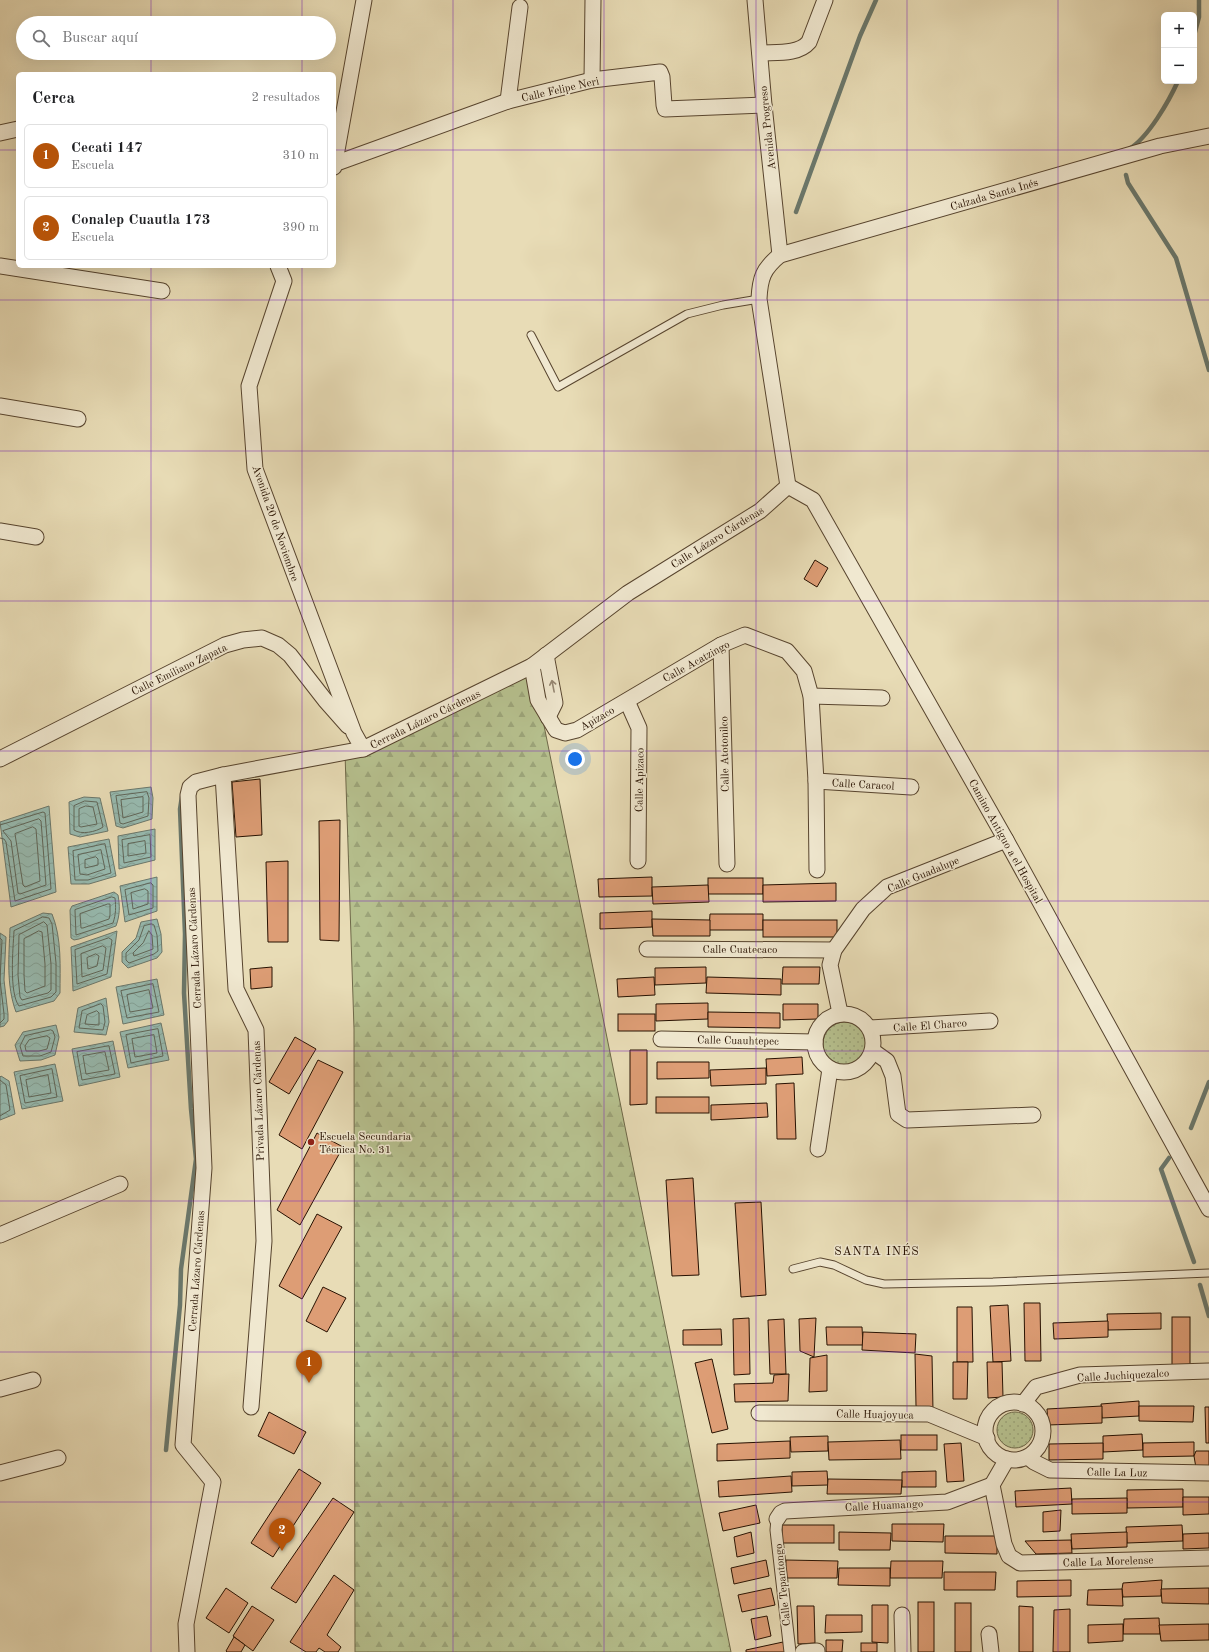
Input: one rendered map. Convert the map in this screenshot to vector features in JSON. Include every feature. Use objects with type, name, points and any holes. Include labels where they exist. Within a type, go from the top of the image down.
[{"type":"street","points":[[336,154],[364,0]]},
{"type":"street","points":[[592,80],[593,0]]},
{"type":"street","name":"Avenida Progreso","points":[[755,0],[764,105],[780,255]]},
{"type":"street","points":[[760,53],[797,51],[804,48],[809,42],[825,0]]},
{"type":"street","points":[[508,101],[520,7]]},
{"type":"street","name":"Calle Felipe Neri","points":[[336,164],[508,101],[592,80],[660,72],[662,77],[665,109],[764,105]]},
{"type":"street","points":[[0,133],[16,129]]},
{"type":"street","name":"Calzada Santa Inés","points":[[780,255],[1160,146],[1209,136]]},
{"type":"street","points":[[780,255],[764,272],[761,279],[759,299],[788,486]]},
{"type":"street","points":[[0,266],[162,291]]},
{"type":"street","name":"Avenida 20 de Noviembre","points":[[279,268],[284,281],[249,386],[255,469],[354,733],[363,750]]},
{"type":"street","points":[[0,406],[78,419]]},
{"type":"street","name":"Calle Lázaro Cárdenas","points":[[546,655],[628,592],[760,511],[788,486]]},
{"type":"street","name":"Camino Antiguo a el Hospital","points":[[788,486],[813,500],[1006,840],[1209,1209]]},
{"type":"street","points":[[0,531],[36,537]]},
{"type":"street","name":"Calle Acatzingo","points":[[627,701],[721,645],[745,635],[787,652],[804,671],[811,696]]},
{"type":"street","name":"Calle Emiliano Zapata","points":[[0,759],[225,645],[249,639],[262,638],[278,645],[290,655],[325,700],[354,733]]},
{"type":"street","name":"Calle Atotonilco","points":[[721,645],[727,864]]},
{"type":"street","points":[[546,655],[555,702],[548,717]]},
{"type":"street","name":"Cerrada Lázaro Cárdenas","points":[[187,1652],[186,1624],[213,1482],[183,1445],[204,1168],[188,795],[190,787],[196,782],[223,775],[363,750],[532,666],[546,655]]},
{"type":"street","points":[[532,666],[538,700],[548,717]]},
{"type":"street","points":[[811,696],[882,698]]},
{"type":"street","name":"Calle Caracol","points":[[811,696],[816,781],[817,870]]},
{"type":"street","name":"Apizaco","points":[[548,717],[556,730],[565,733],[577,730],[627,701]]},
{"type":"street","name":"Calle Apizaco","points":[[627,701],[639,728],[638,861]]},
{"type":"street","name":"Privada Lázaro Cárdenas","points":[[223,775],[236,990],[256,1030],[264,1241],[250,1407]]},
{"type":"street","name":"Calle Caracol","points":[[816,781],[911,787]]},
{"type":"street","name":"Calle Guadalupe","points":[[840,1013],[830,965],[834,950],[863,908],[887,887],[1006,840]]},
{"type":"street","name":"Calle Cuatecaco","points":[[647,949],[834,950]]},
{"type":"street","points":[[840,1013],[849,1013],[865,1021],[870,1028],[874,1043],[873,1051],[866,1062],[856,1070],[843,1072],[830,1069],[819,1058],[815,1042],[817,1032],[822,1023],[830,1017],[840,1013]]},
{"type":"street","name":"Calle El Charco","points":[[870,1028],[990,1021]]},
{"type":"street","name":"Calle Cuauhtepec","points":[[662,1038],[815,1042]]},
{"type":"street","points":[[873,1051],[887,1062],[893,1076],[898,1114],[907,1120],[1033,1115]]},
{"type":"street","points":[[818,1149],[830,1069]]},
{"type":"street","points":[[0,1235],[120,1184]]},
{"type":"street","name":"Calle Juchiquezalco","points":[[1023,1404],[1036,1387],[1080,1375],[1209,1371]]},
{"type":"street","points":[[0,1389],[33,1380]]},
{"type":"street","points":[[1009,1402],[1023,1404],[1035,1410],[1040,1417],[1043,1426],[1041,1443],[1036,1451],[1028,1457],[1019,1460],[1007,1459],[999,1456],[992,1449],[986,1438],[985,1430],[987,1420],[1000,1405],[1009,1402]]},
{"type":"street","name":"Calle Huajoyuca","points":[[759,1413],[929,1414],[986,1438]]},
{"type":"street","name":"Calle La Luz","points":[[1028,1457],[1034,1462],[1050,1470],[1209,1473]]},
{"type":"street","points":[[0,1473],[58,1458]]},
{"type":"street","points":[[992,1486],[1007,1459]]},
{"type":"street","name":"Calle Huamango","points":[[777,1519],[781,1513],[785,1511],[947,1502],[992,1486]]},
{"type":"street","name":"Calle La Morelense","points":[[992,1486],[1004,1544],[1009,1556],[1020,1563],[1209,1558]]},
{"type":"street","name":"Calle Tepantongo","points":[[777,1519],[776,1530],[790,1652]]},
{"type":"street","points":[[902,1615],[903,1652]]},
{"type":"street","points":[[989,1634],[990,1652]]},
{"type":"street","points":[[803,1652],[817,1652]]},
{"type":"lane","points":[[531,335],[558,387],[687,314],[723,305],[759,299]]},
{"type":"lane","points":[[793,1269],[820,1262],[834,1265],[866,1280],[884,1284],[994,1282],[1209,1273]]},
{"type":"green space","points":[[532,666],[731,1652],[355,1652],[354,1029],[345,753]]},
{"type":"green space","points":[[841,1022],[849,1022],[854,1023],[861,1028],[866,1035],[866,1053],[861,1060],[854,1065],[841,1066],[833,1063],[826,1056],[823,1048],[823,1040],[826,1032],[833,1025]]},
{"type":"green space","points":[[1019,1412],[1028,1417],[1032,1423],[1032,1437],[1028,1443],[1019,1448],[1011,1448],[1002,1443],[998,1437],[997,1426],[1002,1417],[1008,1413]]},
{"type":"water","points":[[151,787],[153,798],[152,819],[123,828],[116,826],[110,792]]},
{"type":"water","points":[[84,797],[100,798],[108,831],[80,837],[70,834],[69,802]]},
{"type":"water","points":[[49,806],[56,892],[11,907],[0,822]]},
{"type":"water","points":[[155,829],[155,860],[119,869],[118,836]]},
{"type":"water","points":[[109,839],[116,876],[89,884],[71,884],[68,847]]},
{"type":"water","points":[[157,877],[157,911],[125,922],[120,886]]},
{"type":"water","points":[[114,892],[118,895],[119,903],[119,914],[116,926],[79,939],[74,940],[71,938],[70,910],[72,906]]},
{"type":"water","points":[[43,913],[52,914],[55,923],[60,953],[60,993],[54,1001],[16,1012],[9,981],[10,928]]},
{"type":"water","points":[[157,919],[161,934],[162,952],[157,958],[128,968],[122,962],[122,952],[136,938],[141,922]]},
{"type":"water","points":[[117,931],[111,977],[73,991],[71,947]]},
{"type":"water","points":[[0,933],[6,937],[4,980],[8,1021],[4,1026],[0,1027]]},
{"type":"water","points":[[157,979],[164,1015],[123,1024],[116,987]]},
{"type":"water","points":[[106,998],[109,1022],[106,1035],[74,1032],[78,1008]]},
{"type":"water","points":[[161,1023],[169,1060],[128,1068],[120,1032]]},
{"type":"water","points":[[56,1025],[59,1037],[55,1055],[41,1060],[20,1061],[15,1045],[23,1032]]},
{"type":"water","points":[[113,1041],[120,1077],[79,1086],[72,1049]]},
{"type":"water","points":[[55,1064],[63,1101],[22,1109],[14,1072]]},
{"type":"water","points":[[1,1076],[9,1081],[15,1114],[0,1120],[0,1077]]},
{"type":"building","points":[[815,560],[828,568],[817,587],[804,579]]},
{"type":"building","points":[[260,779],[262,835],[236,837],[232,782]]},
{"type":"building","points":[[340,820],[339,941],[320,940],[319,821]]},
{"type":"building","points":[[288,861],[288,942],[268,942],[266,862]]},
{"type":"building","points":[[652,877],[652,896],[599,897],[598,879]]},
{"type":"building","points":[[708,878],[763,878],[763,894],[708,894]]},
{"type":"building","points":[[836,883],[836,901],[763,902],[763,885]]},
{"type":"building","points":[[708,885],[709,902],[653,904],[652,887]]},
{"type":"building","points":[[652,911],[652,927],[600,929],[600,913]]},
{"type":"building","points":[[710,914],[763,914],[763,930],[709,930]]},
{"type":"building","points":[[652,919],[710,920],[710,936],[653,936]]},
{"type":"building","points":[[763,920],[837,920],[837,937],[763,937]]},
{"type":"building","points":[[272,967],[272,987],[251,989],[250,969]]},
{"type":"building","points":[[706,967],[706,983],[655,985],[655,968]]},
{"type":"building","points":[[783,967],[820,967],[819,984],[782,984]]},
{"type":"building","points":[[654,977],[655,995],[618,997],[617,979]]},
{"type":"building","points":[[707,977],[781,979],[781,995],[706,993]]},
{"type":"building","points":[[708,1003],[708,1019],[656,1021],[656,1004]]},
{"type":"building","points":[[783,1004],[818,1004],[818,1019],[783,1020]]},
{"type":"building","points":[[708,1012],[780,1013],[780,1028],[708,1027]]},
{"type":"building","points":[[618,1014],[655,1014],[655,1031],[618,1031]]},
{"type":"building","points":[[295,1037],[316,1049],[289,1094],[269,1082]]},
{"type":"building","points":[[630,1050],[647,1050],[647,1104],[630,1105]]},
{"type":"building","points":[[802,1057],[803,1074],[767,1076],[766,1059]]},
{"type":"building","points":[[318,1060],[343,1072],[302,1149],[279,1135]]},
{"type":"building","points":[[657,1062],[709,1062],[709,1078],[657,1079]]},
{"type":"building","points":[[766,1068],[766,1084],[711,1086],[710,1070]]},
{"type":"building","points":[[794,1083],[796,1139],[777,1139],[776,1084]]},
{"type":"building","points":[[656,1097],[709,1097],[709,1113],[656,1113]]},
{"type":"building","points":[[767,1103],[768,1117],[711,1120],[711,1105]]},
{"type":"building","points":[[317,1133],[343,1147],[300,1225],[277,1210]]},
{"type":"building","points":[[693,1178],[699,1275],[672,1276],[666,1180]]},
{"type":"building","points":[[761,1202],[766,1295],[741,1297],[735,1203]]},
{"type":"building","points":[[317,1214],[342,1227],[302,1299],[279,1286]]},
{"type":"building","points":[[323,1287],[346,1298],[327,1332],[306,1321]]},
{"type":"building","points":[[1024,1303],[1040,1303],[1041,1361],[1025,1361]]},
{"type":"building","points":[[1008,1305],[1011,1361],[993,1362],[990,1306]]},
{"type":"building","points":[[957,1307],[972,1307],[973,1362],[957,1362]]},
{"type":"building","points":[[1161,1313],[1161,1329],[1108,1330],[1107,1314]]},
{"type":"building","points":[[1172,1317],[1190,1317],[1190,1365],[1172,1365]]},
{"type":"building","points":[[749,1318],[750,1374],[734,1375],[733,1319]]},
{"type":"building","points":[[816,1318],[814,1357],[800,1351],[799,1319]]},
{"type":"building","points":[[784,1319],[786,1374],[770,1374],[768,1320]]},
{"type":"building","points":[[1108,1321],[1108,1337],[1054,1339],[1053,1323]]},
{"type":"building","points":[[826,1327],[862,1327],[863,1345],[827,1345]]},
{"type":"building","points":[[721,1329],[722,1345],[683,1345],[683,1330]]},
{"type":"building","points":[[863,1332],[916,1334],[915,1353],[862,1350]]},
{"type":"building","points":[[915,1354],[932,1356],[933,1411],[916,1406]]},
{"type":"building","points":[[827,1355],[827,1391],[809,1392],[810,1358]]},
{"type":"building","points":[[712,1359],[728,1429],[712,1433],[695,1363]]},
{"type":"building","points":[[953,1362],[968,1362],[967,1399],[953,1399]]},
{"type":"building","points":[[987,1362],[1002,1362],[1003,1397],[988,1398]]},
{"type":"building","points":[[789,1374],[788,1401],[735,1402],[734,1384],[773,1383],[774,1375]]},
{"type":"building","points":[[1139,1401],[1139,1416],[1102,1418],[1101,1404]]},
{"type":"building","points":[[1102,1406],[1102,1423],[1048,1425],[1047,1409]]},
{"type":"building","points":[[1139,1406],[1194,1406],[1193,1422],[1139,1421]]},
{"type":"building","points":[[1205,1407],[1209,1407],[1209,1443],[1206,1443]]},
{"type":"building","points":[[269,1412],[306,1432],[294,1454],[258,1436]]},
{"type":"building","points":[[1142,1434],[1143,1450],[1103,1452],[1103,1436]]},
{"type":"building","points":[[901,1435],[937,1435],[937,1450],[901,1450]]},
{"type":"building","points":[[828,1436],[828,1451],[791,1452],[790,1437]]},
{"type":"building","points":[[900,1440],[901,1459],[829,1460],[828,1442]]},
{"type":"building","points":[[790,1441],[790,1458],[717,1461],[717,1444]]},
{"type":"building","points":[[1194,1442],[1194,1456],[1143,1457],[1143,1443]]},
{"type":"building","points":[[961,1443],[964,1481],[947,1482],[944,1444]]},
{"type":"building","points":[[1103,1443],[1103,1459],[1049,1460],[1049,1444]]},
{"type":"building","points":[[1196,1451],[1209,1451],[1209,1468],[1196,1468],[1194,1456]]},
{"type":"building","points":[[299,1469],[321,1483],[273,1557],[251,1543]]},
{"type":"building","points":[[827,1471],[828,1485],[792,1486],[792,1472]]},
{"type":"building","points":[[936,1471],[936,1487],[902,1487],[902,1472]]},
{"type":"building","points":[[791,1476],[792,1492],[719,1497],[718,1481]]},
{"type":"building","points":[[828,1479],[902,1480],[901,1494],[827,1494]]},
{"type":"building","points":[[1071,1488],[1072,1504],[1016,1507],[1015,1491]]},
{"type":"building","points":[[1183,1489],[1183,1507],[1127,1508],[1127,1490]]},
{"type":"building","points":[[1183,1497],[1209,1497],[1209,1514],[1183,1515]]},
{"type":"building","points":[[333,1498],[354,1512],[296,1603],[271,1588]]},
{"type":"building","points":[[1127,1498],[1127,1513],[1072,1514],[1072,1499]]},
{"type":"building","points":[[756,1505],[760,1523],[723,1531],[719,1513]]},
{"type":"building","points":[[1061,1510],[1060,1531],[1043,1532],[1043,1512]]},
{"type":"building","points":[[892,1524],[944,1524],[943,1542],[892,1541]]},
{"type":"building","points":[[782,1525],[834,1525],[834,1543],[782,1543]]},
{"type":"building","points":[[1182,1525],[1183,1541],[1127,1543],[1126,1527]]},
{"type":"building","points":[[751,1532],[754,1553],[737,1557],[734,1537]]},
{"type":"building","points":[[839,1532],[891,1533],[890,1550],[839,1550]]},
{"type":"building","points":[[1127,1532],[1127,1547],[1072,1549],[1071,1534]]},
{"type":"building","points":[[1209,1533],[1209,1548],[1183,1549],[1183,1534]]},
{"type":"building","points":[[945,1536],[997,1536],[997,1554],[945,1553]]},
{"type":"building","points":[[1071,1540],[1072,1553],[1036,1554],[1025,1541]]},
{"type":"building","points":[[766,1560],[769,1576],[734,1584],[731,1568]]},
{"type":"building","points":[[786,1560],[838,1561],[837,1578],[785,1578]]},
{"type":"building","points":[[891,1561],[943,1561],[942,1578],[890,1578]]},
{"type":"building","points":[[839,1568],[890,1568],[890,1586],[838,1585]]},
{"type":"building","points":[[944,1572],[996,1572],[995,1590],[944,1590]]},
{"type":"building","points":[[334,1575],[354,1590],[327,1635],[341,1647],[338,1652],[325,1652],[319,1648],[316,1652],[306,1652],[290,1642]]},
{"type":"building","points":[[1071,1580],[1071,1596],[1017,1597],[1017,1581]]},
{"type":"building","points":[[1162,1580],[1161,1596],[1123,1597],[1123,1583]]},
{"type":"building","points":[[226,1588],[248,1603],[229,1633],[206,1618]]},
{"type":"building","points":[[771,1588],[775,1605],[742,1612],[738,1595]]},
{"type":"building","points":[[1209,1588],[1209,1604],[1162,1603],[1161,1589]]},
{"type":"building","points":[[1122,1589],[1123,1606],[1087,1605],[1088,1590]]},
{"type":"building","points":[[918,1602],[934,1602],[934,1652],[918,1652]]},
{"type":"building","points":[[955,1603],[971,1603],[971,1652],[955,1652]]},
{"type":"building","points":[[872,1605],[888,1605],[888,1643],[872,1642]]},
{"type":"building","points":[[252,1606],[274,1620],[253,1651],[233,1636]]},
{"type":"building","points":[[797,1606],[814,1606],[815,1643],[798,1644]]},
{"type":"building","points":[[1019,1606],[1033,1607],[1033,1652],[1019,1652]]},
{"type":"building","points":[[1070,1609],[1070,1652],[1053,1652],[1054,1610]]},
{"type":"building","points":[[826,1615],[862,1615],[862,1632],[825,1633]]},
{"type":"building","points":[[767,1616],[771,1636],[755,1640],[751,1619]]},
{"type":"building","points":[[1159,1618],[1160,1634],[1123,1634],[1124,1619]]},
{"type":"building","points":[[1123,1624],[1123,1641],[1088,1643],[1088,1625]]},
{"type":"building","points":[[1209,1624],[1209,1640],[1161,1641],[1159,1625]]},
{"type":"building","points":[[234,1637],[245,1645],[241,1652],[227,1652],[226,1651]]},
{"type":"building","points":[[826,1640],[843,1640],[842,1652],[826,1652]]},
{"type":"building","points":[[783,1642],[785,1652],[746,1652],[746,1650]]},
{"type":"building","points":[[861,1643],[877,1643],[877,1652],[861,1652]]},
{"type":"waterway","points":[[796,212],[860,36],[876,0]]},
{"type":"waterway","points":[[1197,25],[1199,17],[1199,0]]},
{"type":"waterway","points":[[1129,149],[1136,144],[1150,128],[1164,108],[1176,84]]},
{"type":"waterway","points":[[1126,175],[1128,183],[1176,258],[1209,370]]},
{"type":"waterway","points":[[166,1450],[180,1305],[181,1269],[196,1159],[191,1109],[184,993],[185,934],[180,809],[182,796]]},
{"type":"waterway","points":[[1191,1128],[1209,1082]]},
{"type":"waterway","points":[[1169,1158],[1161,1169],[1194,1262]]},
{"type":"waterway","points":[[1200,1285],[1209,1316]]},
{"type":"place","name":"Escuela Secundaria Técnica No. 31","points":[[311,1142]]},
{"type":"place","name":"Cecati 147","points":[[309,1383]]},
{"type":"place","name":"Conalep Cuautla 173","points":[[282,1551]]},
{"type":"district","name":"SANTA INÉS","points":[[877,1251]]}]
